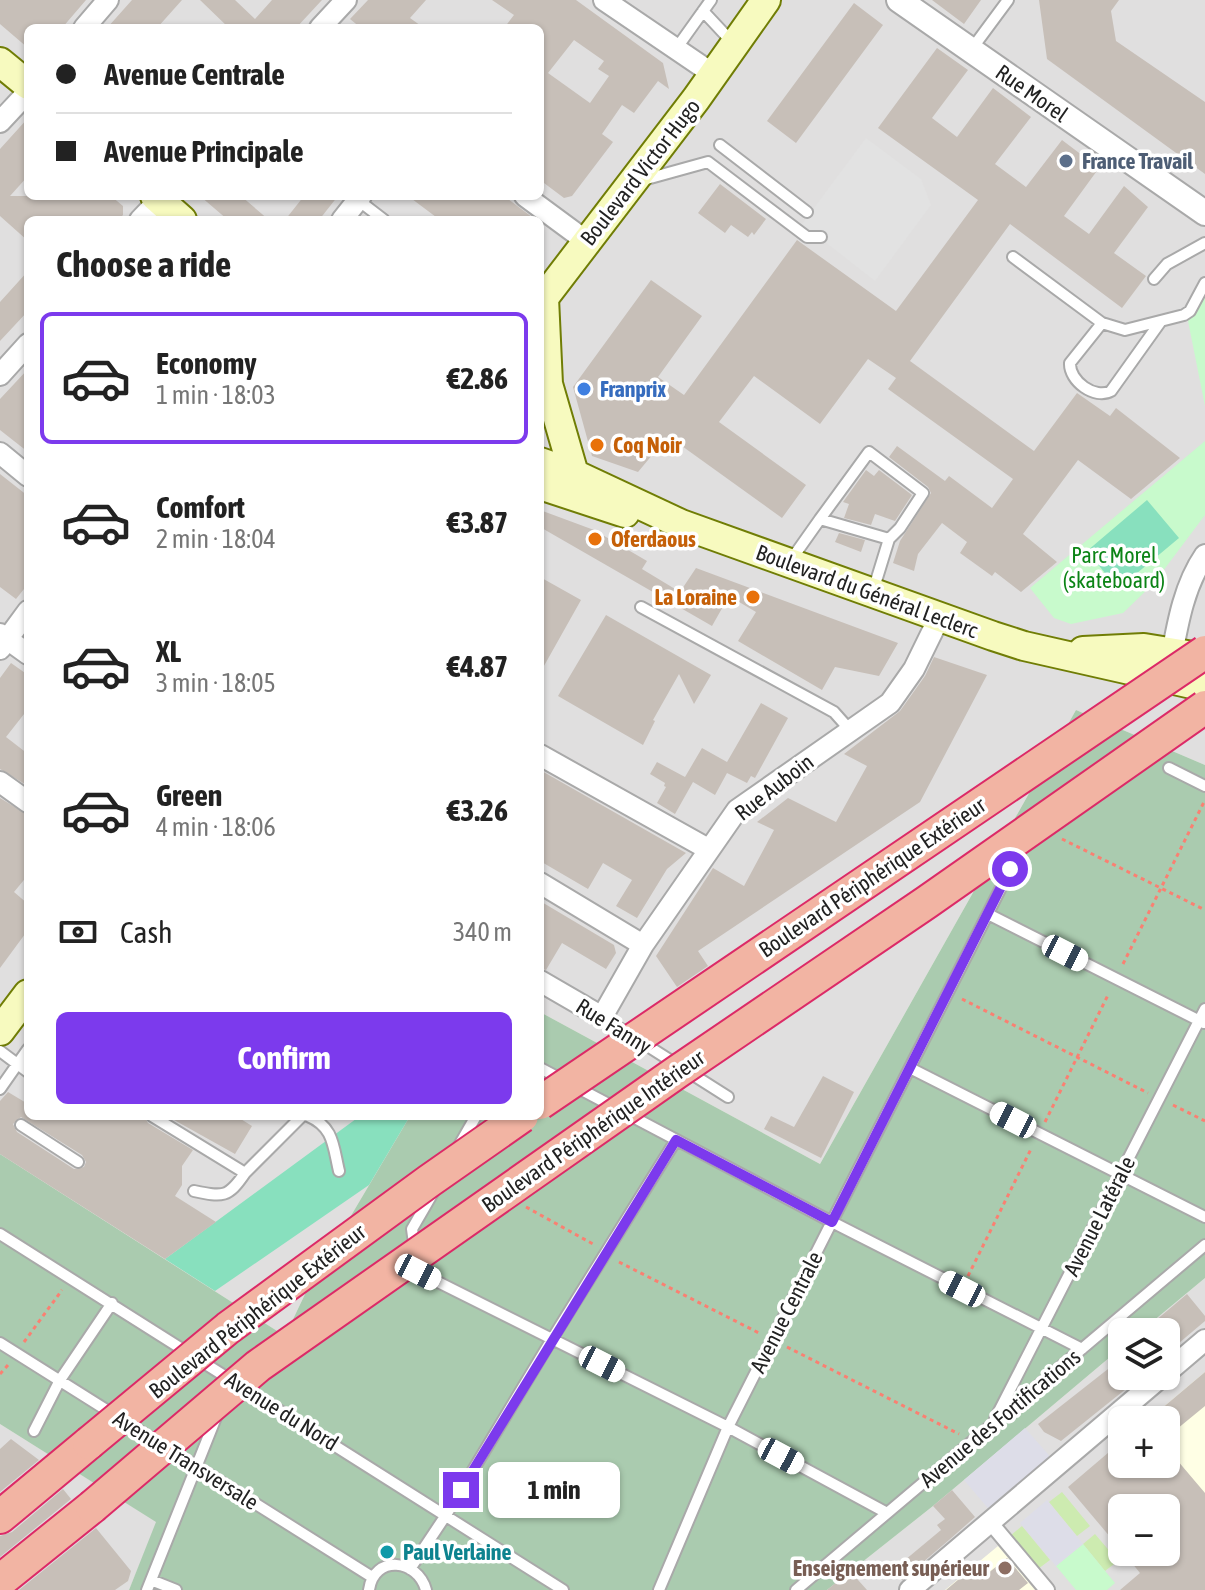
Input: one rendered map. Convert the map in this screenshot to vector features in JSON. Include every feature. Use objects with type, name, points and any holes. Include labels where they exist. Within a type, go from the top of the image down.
[{"type":"highway","name":"Boulevard Périphérique Extérieur","points":[[544,1100],[1205,655]]},
{"type":"highway","name":"Boulevard Périphérique Intérieur","points":[[0,1581],[258,1366],[1205,707]]},
{"type":"highway","name":"Boulevard Périphérique Extérieur","points":[[0,1517],[228,1328],[516,1120]]},
{"type":"highway","points":[[0,1493],[89,1443]]},
{"type":"highway","points":[[12,1590],[92,1507]]},
{"type":"main road","name":"Boulevard Victor Hugo","points":[[544,298],[766,0]]},
{"type":"main road","points":[[0,62],[24,82]]},
{"type":"main road","points":[[154,203],[175,216]]},
{"type":"main road","name":"Boulevard Victor Hugo","points":[[544,329],[548,384],[574,474]]},
{"type":"main road","name":"Boulevard du Général Leclerc","points":[[544,463],[574,474],[681,524],[1014,644],[1055,652]]},
{"type":"main road","name":"Boulevard du Général Leclerc","points":[[544,486],[612,510],[681,524]]},
{"type":"main road","points":[[1055,652],[1133,648],[1205,655]]},
{"type":"main road","points":[[1055,652],[1205,687]]},
{"type":"main road","points":[[1,1032],[24,1000]]},
{"type":"street","points":[[87,24],[108,0]]},
{"type":"street","points":[[324,24],[346,0]]},
{"type":"street","points":[[604,0],[713,74]]},
{"type":"street","name":"Rue Morel","points":[[899,0],[1205,213]]},
{"type":"street","points":[[0,122],[24,96]]},
{"type":"street","points":[[345,216],[357,200]]},
{"type":"street","points":[[530,200],[586,241]]},
{"type":"street","points":[[0,375],[24,348]]},
{"type":"street","points":[[0,453],[24,473]]},
{"type":"street","points":[[1168,680],[1184,600],[1197,566],[1205,555]]},
{"type":"street","points":[[24,616],[2,641],[24,652]]},
{"type":"street","name":"Rue Auboin","points":[[602,1017],[643,945],[737,810],[890,703],[914,669],[939,618]]},
{"type":"street","points":[[544,757],[708,849]]},
{"type":"street","points":[[0,782],[24,799]]},
{"type":"street","points":[[544,885],[643,945]]},
{"type":"street","name":"Rue Fanny","points":[[544,983],[602,1017]]},
{"type":"street","points":[[1180,1361],[1205,1340]]},
{"type":"street","points":[[910,1590],[1145,1390]]},
{"type":"street","points":[[990,1522],[1047,1590]]},
{"type":"lane","points":[[676,49],[711,0]]},
{"type":"lane","points":[[971,50],[1008,0]]},
{"type":"lane","points":[[703,11],[735,44]]},
{"type":"lane","points":[[720,145],[807,212]]},
{"type":"lane","points":[[629,184],[708,162],[807,237],[821,237]]},
{"type":"lane","points":[[361,200],[379,216]]},
{"type":"lane","points":[[1154,279],[1167,264],[1205,243]]},
{"type":"lane","points":[[1013,257],[1102,323],[1125,330],[1190,311],[1205,283]]},
{"type":"lane","points":[[1102,323],[1070,363],[1070,371],[1076,380],[1104,395],[1111,391],[1161,321]]},
{"type":"lane","points":[[789,563],[869,452],[923,493],[889,539],[872,593]]},
{"type":"lane","points":[[820,519],[889,539]]},
{"type":"lane","points":[[641,607],[834,712],[850,730]]},
{"type":"lane","points":[[1169,768],[1205,786]]},
{"type":"lane","name":"Avenue Centrale","points":[[659,1590],[728,1427],[1033,824]]},
{"type":"lane","points":[[988,914],[1202,1022]]},
{"type":"lane","name":"Avenue Latérale","points":[[993,1424],[1159,1098],[1202,1022],[1205,1009]]},
{"type":"lane","name":"Rue Fanny","points":[[602,1017],[728,1097]]},
{"type":"lane","points":[[1,1032],[17,1064],[24,1069]]},
{"type":"lane","points":[[0,1089],[24,1054]]},
{"type":"lane","points":[[910,1068],[1205,1217]]},
{"type":"lane","points":[[544,1070],[1082,1349]]},
{"type":"lane","points":[[159,1120],[245,1173]]},
{"type":"lane","points":[[194,1191],[220,1196],[234,1190],[245,1173],[298,1120]]},
{"type":"lane","points":[[318,1120],[323,1122],[330,1134],[339,1171]]},
{"type":"lane","points":[[474,1120],[412,1229],[418,1272],[728,1427],[887,1513]]},
{"type":"lane","points":[[21,1125],[78,1162]]},
{"type":"lane","points":[[410,1569],[676,1140]]},
{"type":"lane","name":"Avenue du Nord","points":[[0,1234],[563,1590]]},
{"type":"lane","name":"Avenue des Fortifications","points":[[796,1590],[1205,1245]]},
{"type":"lane","points":[[34,1431],[60,1380],[112,1303]]},
{"type":"lane","name":"Avenue Transversale","points":[[0,1343],[372,1577]]},
{"type":"lane","points":[[176,1590],[149,1585],[223,1401],[224,1374]]},
{"type":"lane","points":[[369,1590],[372,1577],[380,1568],[398,1564],[410,1569],[424,1582],[426,1590]]},
{"type":"path","points":[[962,1289],[1205,800]]},
{"type":"path","points":[[1033,824],[1205,910]]},
{"type":"path","points":[[948,992],[1205,1121]]},
{"type":"path","points":[[515,1201],[607,1252],[619,1262],[973,1441]]},
{"type":"path","points":[[17,1353],[72,1277]]},
{"type":"shaded area","points":[[0,0],[1205,0],[1205,765],[1076,710],[820,1164],[544,1014],[544,216],[24,216],[24,1120],[408,1120],[307,1290],[285,1336],[0,1154]]},
{"type":"shaded area","points":[[866,138],[921,179],[931,205],[875,281],[802,224]]},
{"type":"shaded area","points":[[1076,710],[1205,765],[1205,1278],[1157,1318],[1108,1318],[1108,1359],[933,1506],[827,1590],[129,1590],[156,1522],[0,1424],[0,1154],[285,1336],[307,1290],[408,1120],[544,1120],[544,1014],[820,1164]]},
{"type":"shaded area","points":[[1205,1278],[1205,1590],[827,1590],[933,1506],[1108,1359],[1108,1390],[1180,1390],[1180,1318],[1157,1318]]},
{"type":"shaded area","points":[[1205,1372],[1205,1566],[1180,1529],[1180,1494],[1152,1494],[1135,1478],[1180,1478],[1180,1406],[1165,1406]]},
{"type":"shaded area","points":[[0,1424],[157,1522],[129,1590],[0,1590]]},
{"type":"shaded area","points":[[1025,1428],[1054,1461],[992,1513],[964,1480]]},
{"type":"shaded area","points":[[1047,1500],[1083,1544],[1056,1566],[1020,1523]]},
{"type":"shaded area","name":"Enseignement supérieur","points":[[998,1546],[1035,1590],[945,1590]]},
{"type":"green space","points":[[1205,294],[1205,406],[1188,321]]},
{"type":"green space","name":"Parc Morel (skateboard)","points":[[1205,441],[1205,515],[1154,583],[1123,613],[1071,624],[1054,618],[1030,588]]},
{"type":"green space","points":[[1147,500],[1179,538],[1118,589],[1087,551]]},
{"type":"green space","points":[[355,1120],[408,1120],[369,1185],[215,1291],[165,1259]]},
{"type":"green space","points":[[1062,1492],[1090,1526],[1077,1536],[1049,1502]]},
{"type":"green space","points":[[1022,1526],[1050,1560],[1038,1569],[1010,1536]]},
{"type":"green space","points":[[1095,1534],[1108,1549],[1108,1566],[1112,1566],[1105,1571],[1083,1544]]},
{"type":"green space","points":[[1083,1544],[1115,1583],[1107,1590],[1076,1590],[1056,1566]]},
{"type":"building","points":[[0,0],[86,0],[65,24],[24,24],[24,45],[0,24]]},
{"type":"building","points":[[132,0],[182,0],[161,24],[111,24]]},
{"type":"building","points":[[200,0],[235,0],[255,19],[272,0],[322,0],[300,24],[225,24]]},
{"type":"building","points":[[368,0],[426,0],[410,18],[418,24],[356,24],[350,19]]},
{"type":"building","points":[[492,0],[576,0],[663,63],[669,89],[658,81],[634,113],[622,105],[602,134],[613,142],[572,196],[564,198],[544,183],[544,24],[507,24],[514,15]],"holes":[[[574,40],[604,61],[598,69],[609,76],[590,103],[548,73]]]},
{"type":"building","points":[[932,0],[981,0],[964,24]]},
{"type":"building","points":[[1039,0],[1119,0],[1111,11],[1116,41],[1205,102],[1205,174],[1047,59]]},
{"type":"building","points":[[854,3],[883,25],[796,143],[767,121]]},
{"type":"building","points":[[937,48],[968,70],[932,118],[957,137],[993,88],[1031,117],[995,164],[1026,187],[1062,140],[1099,168],[1064,216],[1089,234],[1124,186],[1148,207],[1114,253],[1146,276],[1122,308],[1010,224],[910,361],[1034,451],[1077,393],[1110,416],[1116,408],[1180,458],[1131,499],[1078,460],[1023,534],[1057,562],[1021,592],[995,572],[992,576],[960,553],[967,542],[942,523],[918,554],[914,571],[893,563],[900,541],[931,493],[928,487],[889,457],[897,446],[945,481],[949,476],[992,508],[1013,479],[888,389],[896,378],[868,359],[820,424],[754,376],[719,422],[806,485],[782,518],[668,436],[638,472],[592,456],[573,387],[651,280],[702,316],[658,377],[684,395],[797,240],[896,311],[978,200],[878,128]]},
{"type":"building","points":[[24,122],[24,180],[10,196],[24,196],[24,200],[116,200],[123,206],[123,215],[24,216],[24,237],[0,216],[0,149]]},
{"type":"building","points":[[720,184],[766,219],[754,235],[752,232],[748,237],[731,225],[725,233],[698,213]]},
{"type":"building","points":[[205,200],[246,200],[264,216],[223,216]]},
{"type":"building","points":[[301,200],[335,200],[322,216],[288,216]]},
{"type":"building","points":[[413,200],[509,200],[531,216],[435,216]]},
{"type":"building","points":[[24,275],[24,315],[0,341],[0,302]]},
{"type":"building","points":[[24,373],[24,449],[0,430],[0,399]]},
{"type":"building","points":[[866,470],[874,476],[879,470],[912,495],[895,521],[875,514],[871,525],[844,518],[849,504],[843,502]]},
{"type":"building","points":[[0,474],[24,493],[24,589],[16,599],[0,587]]},
{"type":"building","points":[[544,511],[594,530],[647,561],[642,569],[680,592],[696,568],[898,643],[879,676],[835,667],[822,690],[738,641],[756,612],[729,596],[712,626],[544,529]]},
{"type":"building","points":[[839,533],[865,540],[861,552],[835,542]]},
{"type":"building","points":[[544,579],[581,600],[544,666]]},
{"type":"building","points":[[606,615],[711,675],[694,704],[679,674],[643,745],[558,696]]},
{"type":"building","points":[[934,657],[987,675],[920,802],[698,951],[708,966],[677,987],[656,956],[713,868],[744,886],[774,830],[757,822],[788,798],[836,822],[867,766],[844,754],[900,711],[925,676]]},
{"type":"building","points":[[11,663],[24,672],[24,714],[6,737],[24,751],[24,784],[0,769],[0,678]]},
{"type":"building","points":[[761,703],[788,718],[755,778],[751,776],[747,783],[727,773],[715,795],[693,782],[675,814],[657,803],[666,787],[665,783],[650,774],[657,762],[685,777],[702,748],[727,762]]},
{"type":"building","points":[[544,772],[686,853],[667,869],[637,918],[616,906],[632,880],[603,863],[588,889],[544,863]]},
{"type":"building","points":[[0,798],[24,813],[24,880],[14,892],[24,901],[24,935],[0,968]]},
{"type":"building","points":[[544,903],[614,945],[616,953],[606,969],[562,943],[546,970]]},
{"type":"building","points":[[823,1076],[854,1092],[821,1158],[764,1129],[771,1116],[794,1127]]},
{"type":"building","points":[[8,1092],[24,1102],[24,1119],[21,1117],[13,1124],[17,1132],[74,1169],[84,1167],[86,1162],[82,1155],[26,1120],[146,1120],[193,1150],[182,1166],[182,1185],[175,1196],[216,1222],[165,1259],[0,1154],[0,1101]]},
{"type":"building","points":[[174,1120],[242,1120],[252,1126],[235,1154]]},
{"type":"building","points":[[1187,1294],[1205,1316],[1205,1321],[1180,1342],[1180,1318],[1159,1318]]},
{"type":"building","points":[[1108,1369],[1108,1390],[1125,1390],[1061,1441],[1044,1432],[1038,1424]]},
{"type":"building","points":[[1205,1372],[1205,1406],[1180,1427],[1180,1406],[1165,1406]]},
{"type":"building","points":[[11,1439],[39,1460],[0,1492],[0,1449]]},
{"type":"building","points":[[1108,1453],[1108,1478],[1180,1478],[1180,1464],[1205,1493],[1205,1590],[1120,1590],[1140,1573],[1134,1566],[1180,1566],[1180,1494],[1108,1494],[1108,1534],[1068,1487]]},
{"type":"building","points":[[63,1489],[71,1499],[0,1557],[0,1536],[12,1532]]},
{"type":"building","points":[[952,1490],[975,1517],[949,1540],[937,1525],[945,1519],[933,1506]]},
{"type":"building","points":[[96,1528],[131,1571],[128,1581],[115,1590],[19,1590]]},
{"type":"building","points":[[941,1530],[949,1540],[902,1580],[893,1570]]},
{"type":"building","name":"Enseignement supérieur","points":[[1007,1558],[1028,1583],[1019,1590],[946,1590],[978,1563],[987,1574]]},
{"type":"building","points":[[850,1571],[867,1590],[827,1590]]},
{"type":"place","name":"France Travail","points":[[1066,161]]},
{"type":"place","name":"Franprix","points":[[584,389]]},
{"type":"place","name":"Coq Noir","points":[[597,445]]},
{"type":"place","name":"Oferdaous","points":[[595,539]]},
{"type":"place","name":"La Loraine","points":[[753,597]]},
{"type":"place","name":"Paul Verlaine","points":[[387,1552]]},
{"type":"place","name":"Enseignement supérieur","points":[[1005,1568]]},
{"type":"route","points":[[461,1490],[676,1140],[832,1222],[1010,869]]}]
